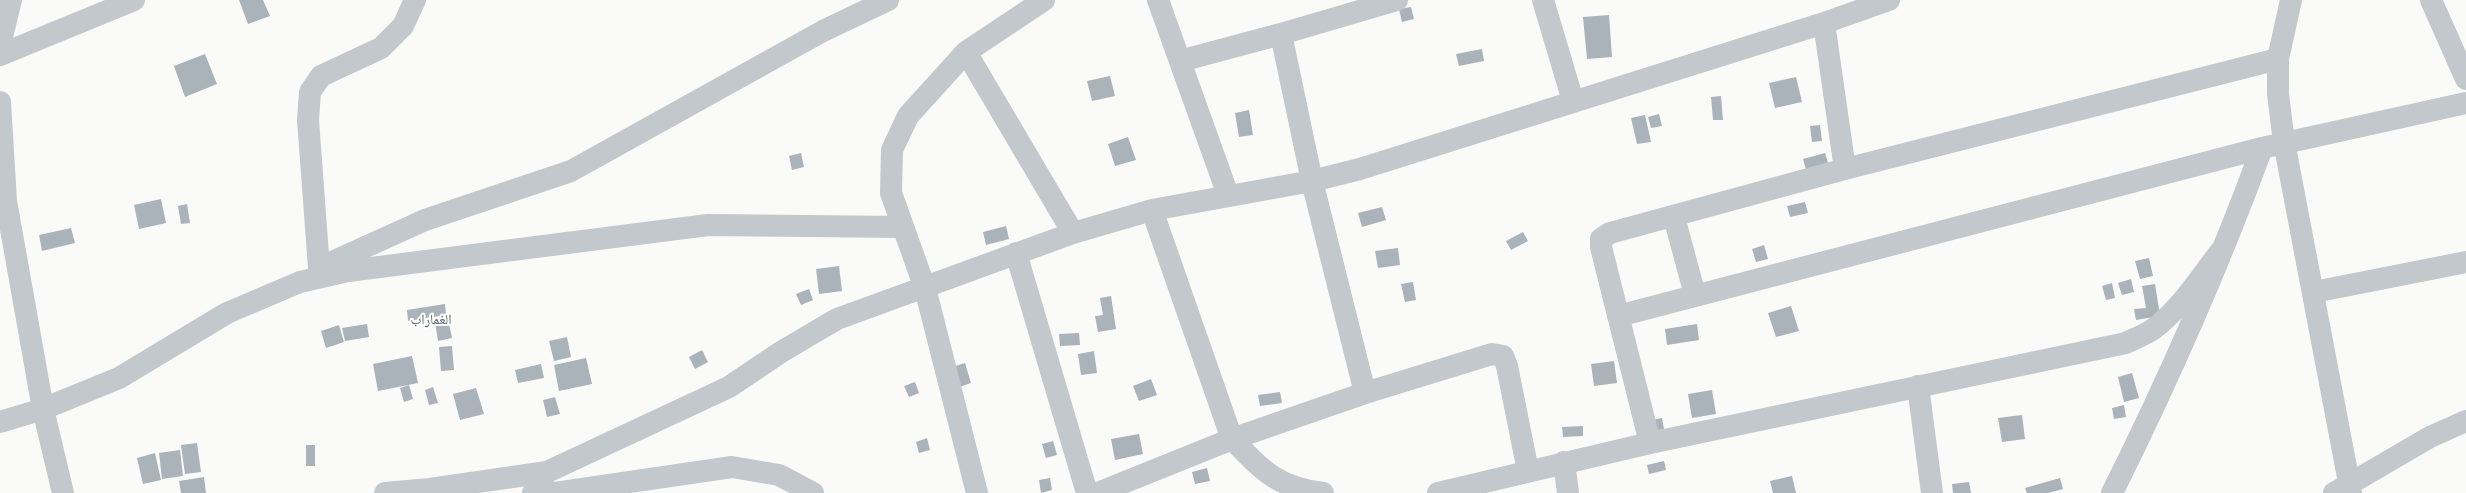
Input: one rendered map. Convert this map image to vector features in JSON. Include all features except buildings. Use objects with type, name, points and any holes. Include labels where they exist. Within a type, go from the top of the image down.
[{"type":"street","points":[[0,45],[10,0]]},
{"type":"street","points":[[0,55],[134,0]]},
{"type":"street","points":[[319,268],[308,120],[310,92],[321,76],[381,48],[404,26],[415,0]]},
{"type":"street","points":[[977,493],[925,288],[890,193],[892,150],[908,116],[966,52],[1044,0]]},
{"type":"street","points":[[1158,0],[1228,195]]},
{"type":"street","points":[[1180,61],[1281,34],[1397,0]]},
{"type":"street","points":[[1543,0],[1573,101]]},
{"type":"street","points":[[385,493],[430,489],[547,472],[729,388],[781,352],[837,319],[925,288],[1016,252],[1073,233],[1152,210],[1228,195],[1312,181],[1360,169],[1824,23],[1889,0]]},
{"type":"street","points":[[2292,0],[2278,58],[2278,94],[2284,142],[2314,292],[2345,490],[2430,437],[2466,421]]},
{"type":"street","points":[[2431,0],[2466,79]]},
{"type":"street","points":[[300,282],[319,268],[425,220],[571,171],[823,31],[883,1]]},
{"type":"street","points":[[1824,23],[1845,169]]},
{"type":"street","points":[[1281,34],[1312,181],[1365,393]]},
{"type":"street","points":[[966,52],[1073,233]]},
{"type":"street","points":[[1650,443],[1601,247],[1601,239],[1610,232],[1674,217],[1845,169],[2278,58]]},
{"type":"street","points":[[0,102],[6,202],[43,409],[63,493]]},
{"type":"street","points":[[1618,316],[2284,142],[2466,104]]},
{"type":"street","points":[[2112,493],[2175,360],[2223,248],[2262,148]]},
{"type":"street","points":[[1152,210],[1232,439],[1257,465],[1275,480],[1310,491],[1323,493]]},
{"type":"street","points":[[1674,217],[1695,295]]},
{"type":"street","points":[[0,422],[43,409],[119,378],[228,313],[300,282],[348,271],[708,224],[903,227]]},
{"type":"street","points":[[1444,493],[1564,462],[2126,342],[2151,331],[2164,319],[2178,305],[2223,248]]},
{"type":"street","points":[[1016,252],[1087,493]]},
{"type":"street","points":[[2314,292],[2466,262]]},
{"type":"street","points":[[1098,493],[1232,439],[1365,393],[1492,354],[1503,356],[1507,366],[1528,471]]},
{"type":"street","points":[[1918,386],[1932,493]]},
{"type":"street","points":[[1564,462],[1568,493]]},
{"type":"street","points":[[555,493],[732,467],[779,475],[813,493]]},
{"type":"street","points":[[533,493],[547,472]]},
{"type":"district","name":"الغماراب","points":[[431,320]]}]
